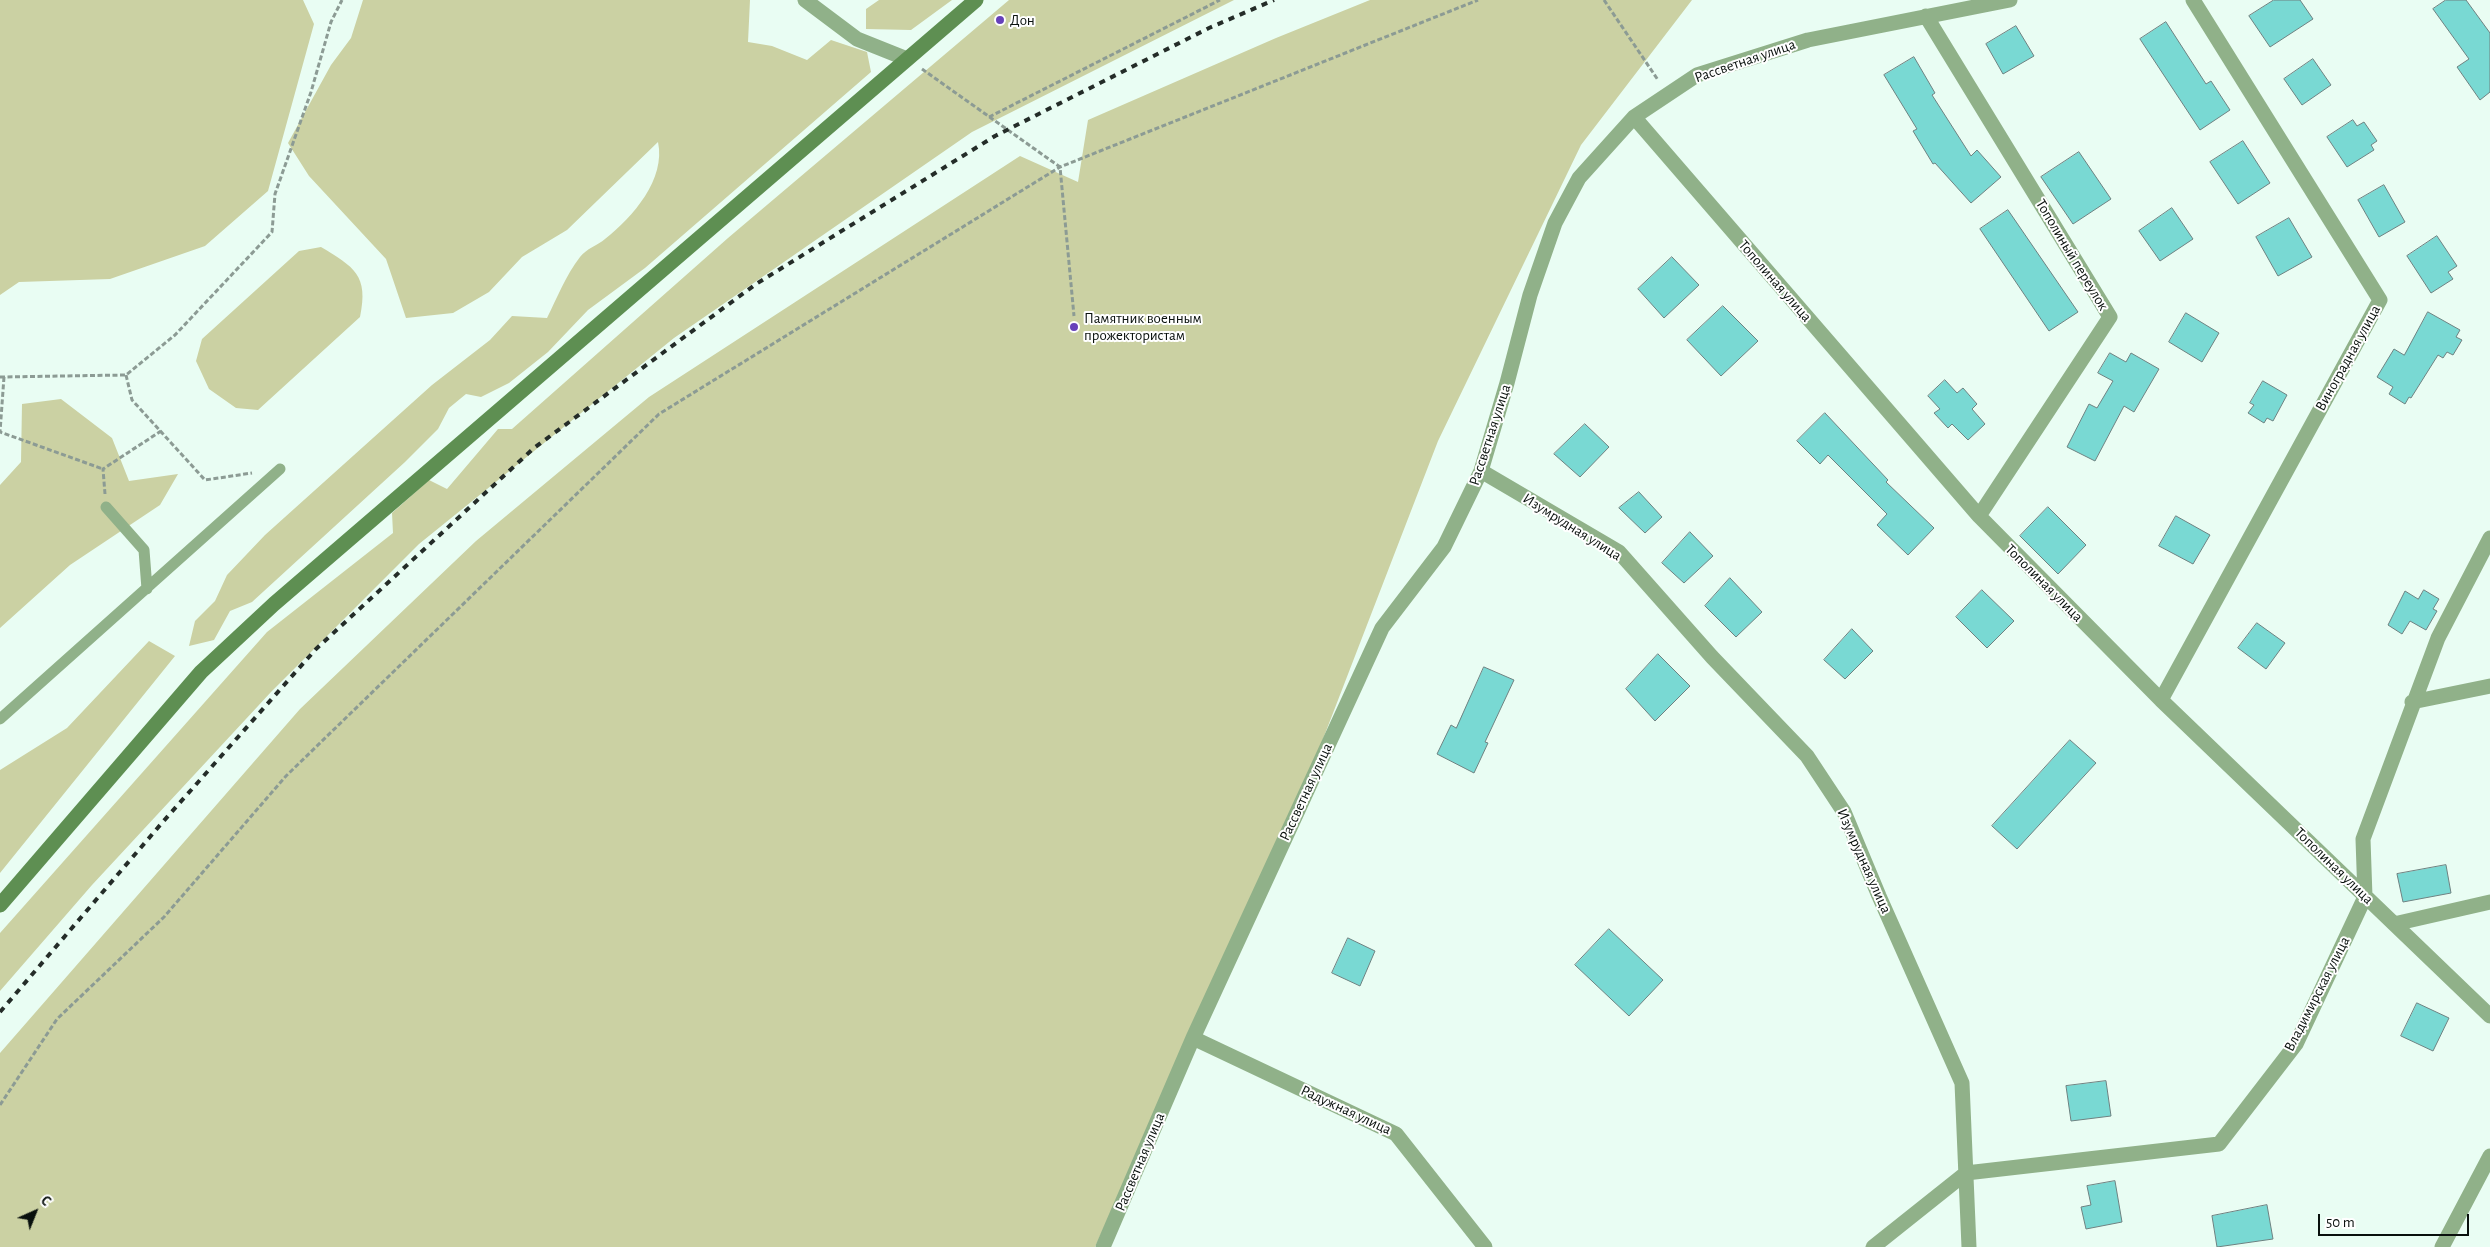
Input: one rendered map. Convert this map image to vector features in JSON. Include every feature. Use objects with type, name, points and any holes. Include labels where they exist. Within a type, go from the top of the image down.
[{"type":"street","points":[[805,0],[857,39],[907,59]]},
{"type":"street","points":[[0,905],[201,672],[274,604],[976,0]]},
{"type":"street","name":"Рассветная улица","points":[[1103,1247],[1193,1038],[1382,628],[1444,547],[1481,471],[1530,295],[1555,223],[1579,178],[1634,117],[1697,75],[1808,40],[2010,0]]},
{"type":"street","name":"Виноградная улица","points":[[2161,700],[2380,300],[2193,0]]},
{"type":"street","name":"Тополиный переулок","points":[[1926,16],[2110,317],[1978,516]]},
{"type":"street","name":"Тополиная улица","points":[[1634,117],[1978,516],[2161,700],[2490,1016]]},
{"type":"street","name":"Изумрудная улица","points":[[1481,471],[1618,552],[1712,657],[1807,756],[1844,812],[1962,1083],[1969,1247]]},
{"type":"street","name":"Владимирская улица","points":[[1966,1173],[2219,1144],[2296,1044],[2365,897],[2363,839],[2412,702],[2438,638],[2490,538]]},
{"type":"street","points":[[2412,702],[2490,686]]},
{"type":"street","points":[[2394,924],[2490,902]]},
{"type":"street","name":"Радужная улица","points":[[1193,1038],[1396,1134],[1485,1247]]},
{"type":"street","points":[[2442,1247],[2490,1156]]},
{"type":"street","points":[[1873,1247],[1966,1173]]},
{"type":"lane","points":[[0,719],[280,469]]},
{"type":"lane","points":[[106,507],[144,550],[147,589]]},
{"type":"path","points":[[103,469],[0,432],[2,377],[126,374],[175,335],[272,232],[275,194],[311,92],[331,22],[342,0]]},
{"type":"path","points":[[989,117],[1220,0]]},
{"type":"path","points":[[0,1105],[58,1019],[164,916],[286,776],[660,414],[1060,167],[1478,0]]},
{"type":"path","points":[[1604,0],[1667,94]]},
{"type":"path","points":[[907,59],[1060,167],[1074,316]]},
{"type":"path","points":[[126,374],[132,400],[206,480],[280,469]]},
{"type":"path","points":[[103,469],[162,432]]},
{"type":"path","points":[[103,469],[106,507]]},
{"type":"green space","points":[[0,0],[303,0],[314,24],[268,191],[205,246],[110,279],[19,282],[0,295]]},
{"type":"green space","points":[[363,0],[750,0],[748,42],[772,46],[807,60],[831,40],[867,52],[871,72],[645,268],[588,310],[548,352],[509,383],[481,397],[466,394],[449,408],[438,429],[405,462],[252,602],[230,611],[214,640],[189,646],[195,621],[215,601],[227,575],[265,535],[432,385],[490,340],[512,316],[547,318],[566,279],[580,257],[605,239],[626,220],[645,196],[657,170],[658,142],[567,230],[522,257],[489,292],[453,313],[406,318],[386,259],[309,176],[288,143],[331,65],[351,38]]},
{"type":"green space","points":[[879,0],[952,0],[911,30],[866,29],[866,9]]},
{"type":"green space","points":[[1009,0],[1234,0],[972,132],[674,338],[419,544],[271,692],[92,885],[0,991],[0,933],[267,632],[393,533],[392,513],[429,480],[447,489],[498,429],[512,429],[728,238]]},
{"type":"green space","points":[[1370,0],[1692,0],[1581,145],[1438,441],[1311,770],[1095,1247],[0,1247],[0,1053],[300,709],[476,541],[649,397],[1020,156],[1078,182],[1088,120],[1276,38]]},
{"type":"green space","points":[[321,247],[342,260],[356,274],[362,291],[360,317],[258,410],[236,408],[209,389],[196,361],[202,339],[299,251]]},
{"type":"green space","points":[[61,399],[112,438],[129,481],[178,474],[160,505],[70,565],[0,628],[0,485],[21,462],[22,404]]},
{"type":"green space","points":[[149,641],[175,656],[0,873],[0,770],[67,728]]},
{"type":"building","points":[[2274,0],[2300,0],[2313,19],[2270,47],[2249,16]]},
{"type":"building","points":[[2446,0],[2466,0],[2490,33],[2490,92],[2480,100],[2457,67],[2469,59],[2433,9]]},
{"type":"building","points":[[2166,22],[2206,84],[2211,81],[2230,110],[2200,130],[2140,39]]},
{"type":"building","points":[[2016,26],[2034,56],[2003,74],[1986,44]]},
{"type":"building","points":[[1914,57],[1935,93],[1932,95],[1971,156],[1977,150],[2001,177],[1971,203],[1935,163],[1933,164],[1913,131],[1917,129],[1884,75]]},
{"type":"building","points":[[2313,59],[2331,85],[2302,105],[2284,79]]},
{"type":"building","points":[[2353,120],[2357,126],[2364,122],[2377,141],[2371,145],[2374,150],[2347,167],[2327,137]]},
{"type":"building","points":[[2243,141],[2270,183],[2238,204],[2210,162]]},
{"type":"building","points":[[2079,152],[2111,199],[2073,224],[2041,177]]},
{"type":"building","points":[[2384,185],[2405,222],[2379,237],[2358,200]]},
{"type":"building","points":[[2172,208],[2193,239],[2160,261],[2139,231]]},
{"type":"building","points":[[2008,210],[2078,312],[2049,331],[1980,229]]},
{"type":"building","points":[[2289,218],[2312,257],[2278,276],[2256,237]]},
{"type":"building","points":[[2437,236],[2457,266],[2448,272],[2453,279],[2431,293],[2407,256]]},
{"type":"building","points":[[1672,257],[1699,285],[1664,318],[1638,289]]},
{"type":"building","points":[[1723,306],[1758,341],[1721,376],[1687,340]]},
{"type":"building","points":[[2428,312],[2460,330],[2456,337],[2462,340],[2453,355],[2447,352],[2443,358],[2438,355],[2411,398],[2409,397],[2405,404],[2389,394],[2393,387],[2377,377],[2394,349],[2404,355]]},
{"type":"building","points":[[2186,313],[2219,333],[2202,362],[2169,342]]},
{"type":"building","points":[[2110,353],[2126,362],[2131,353],[2159,369],[2134,412],[2124,406],[2095,461],[2067,447],[2089,404],[2097,408],[2113,381],[2098,373]]},
{"type":"building","points":[[1945,380],[1957,393],[1963,388],[1977,404],[1972,409],[1985,424],[1968,440],[1952,424],[1948,428],[1934,413],[1940,409],[1928,396]]},
{"type":"building","points":[[2263,381],[2287,395],[2273,421],[2267,418],[2264,423],[2248,413],[2254,405],[2250,403]]},
{"type":"building","points":[[1825,413],[1888,480],[1886,482],[1934,528],[1908,555],[1877,525],[1887,514],[1828,455],[1820,464],[1797,441]]},
{"type":"building","points":[[1585,424],[1609,447],[1580,477],[1554,454]]},
{"type":"building","points":[[1639,492],[1662,517],[1645,533],[1619,508]]},
{"type":"building","points":[[2048,507],[2086,545],[2058,574],[2020,536]]},
{"type":"building","points":[[2176,516],[2210,535],[2193,564],[2159,546]]},
{"type":"building","points":[[1690,532],[1713,556],[1684,583],[1662,563]]},
{"type":"building","points":[[1730,578],[1762,612],[1736,637],[1705,606]]},
{"type":"building","points":[[1982,590],[2014,621],[1987,648],[1956,617]]},
{"type":"building","points":[[2424,590],[2439,599],[2433,609],[2437,611],[2426,630],[2410,621],[2402,634],[2388,625],[2405,591],[2418,599]]},
{"type":"building","points":[[2257,623],[2285,643],[2266,669],[2238,648]]},
{"type":"building","points":[[1852,629],[1873,651],[1845,679],[1824,660]]},
{"type":"building","points":[[1658,654],[1690,686],[1655,721],[1626,689]]},
{"type":"building","points":[[1484,667],[1514,680],[1485,742],[1488,743],[1474,773],[1437,754],[1451,725],[1456,728]]},
{"type":"building","points":[[2070,740],[2096,763],[2017,849],[1992,826]]},
{"type":"building","points":[[2446,865],[2451,893],[2403,902],[2397,874]]},
{"type":"building","points":[[1609,929],[1663,980],[1629,1016],[1575,965]]},
{"type":"building","points":[[1348,938],[1375,951],[1360,986],[1332,973]]},
{"type":"building","points":[[2417,1003],[2449,1018],[2433,1051],[2401,1036]]},
{"type":"building","points":[[2106,1081],[2111,1116],[2071,1121],[2066,1086]]},
{"type":"building","points":[[2115,1181],[2122,1222],[2086,1229],[2081,1207],[2091,1205],[2087,1186]]},
{"type":"building","points":[[2267,1205],[2273,1239],[2217,1247],[2212,1216]]},
{"type":"railway","points":[[0,1012],[161,824],[316,649],[534,448],[756,284],[995,136],[1209,28],[1274,0]]},
{"type":"place","name":"Дон","points":[[1000,20]]},
{"type":"place","name":"Памятник военным прожектористам","points":[[1074,327]]}]
